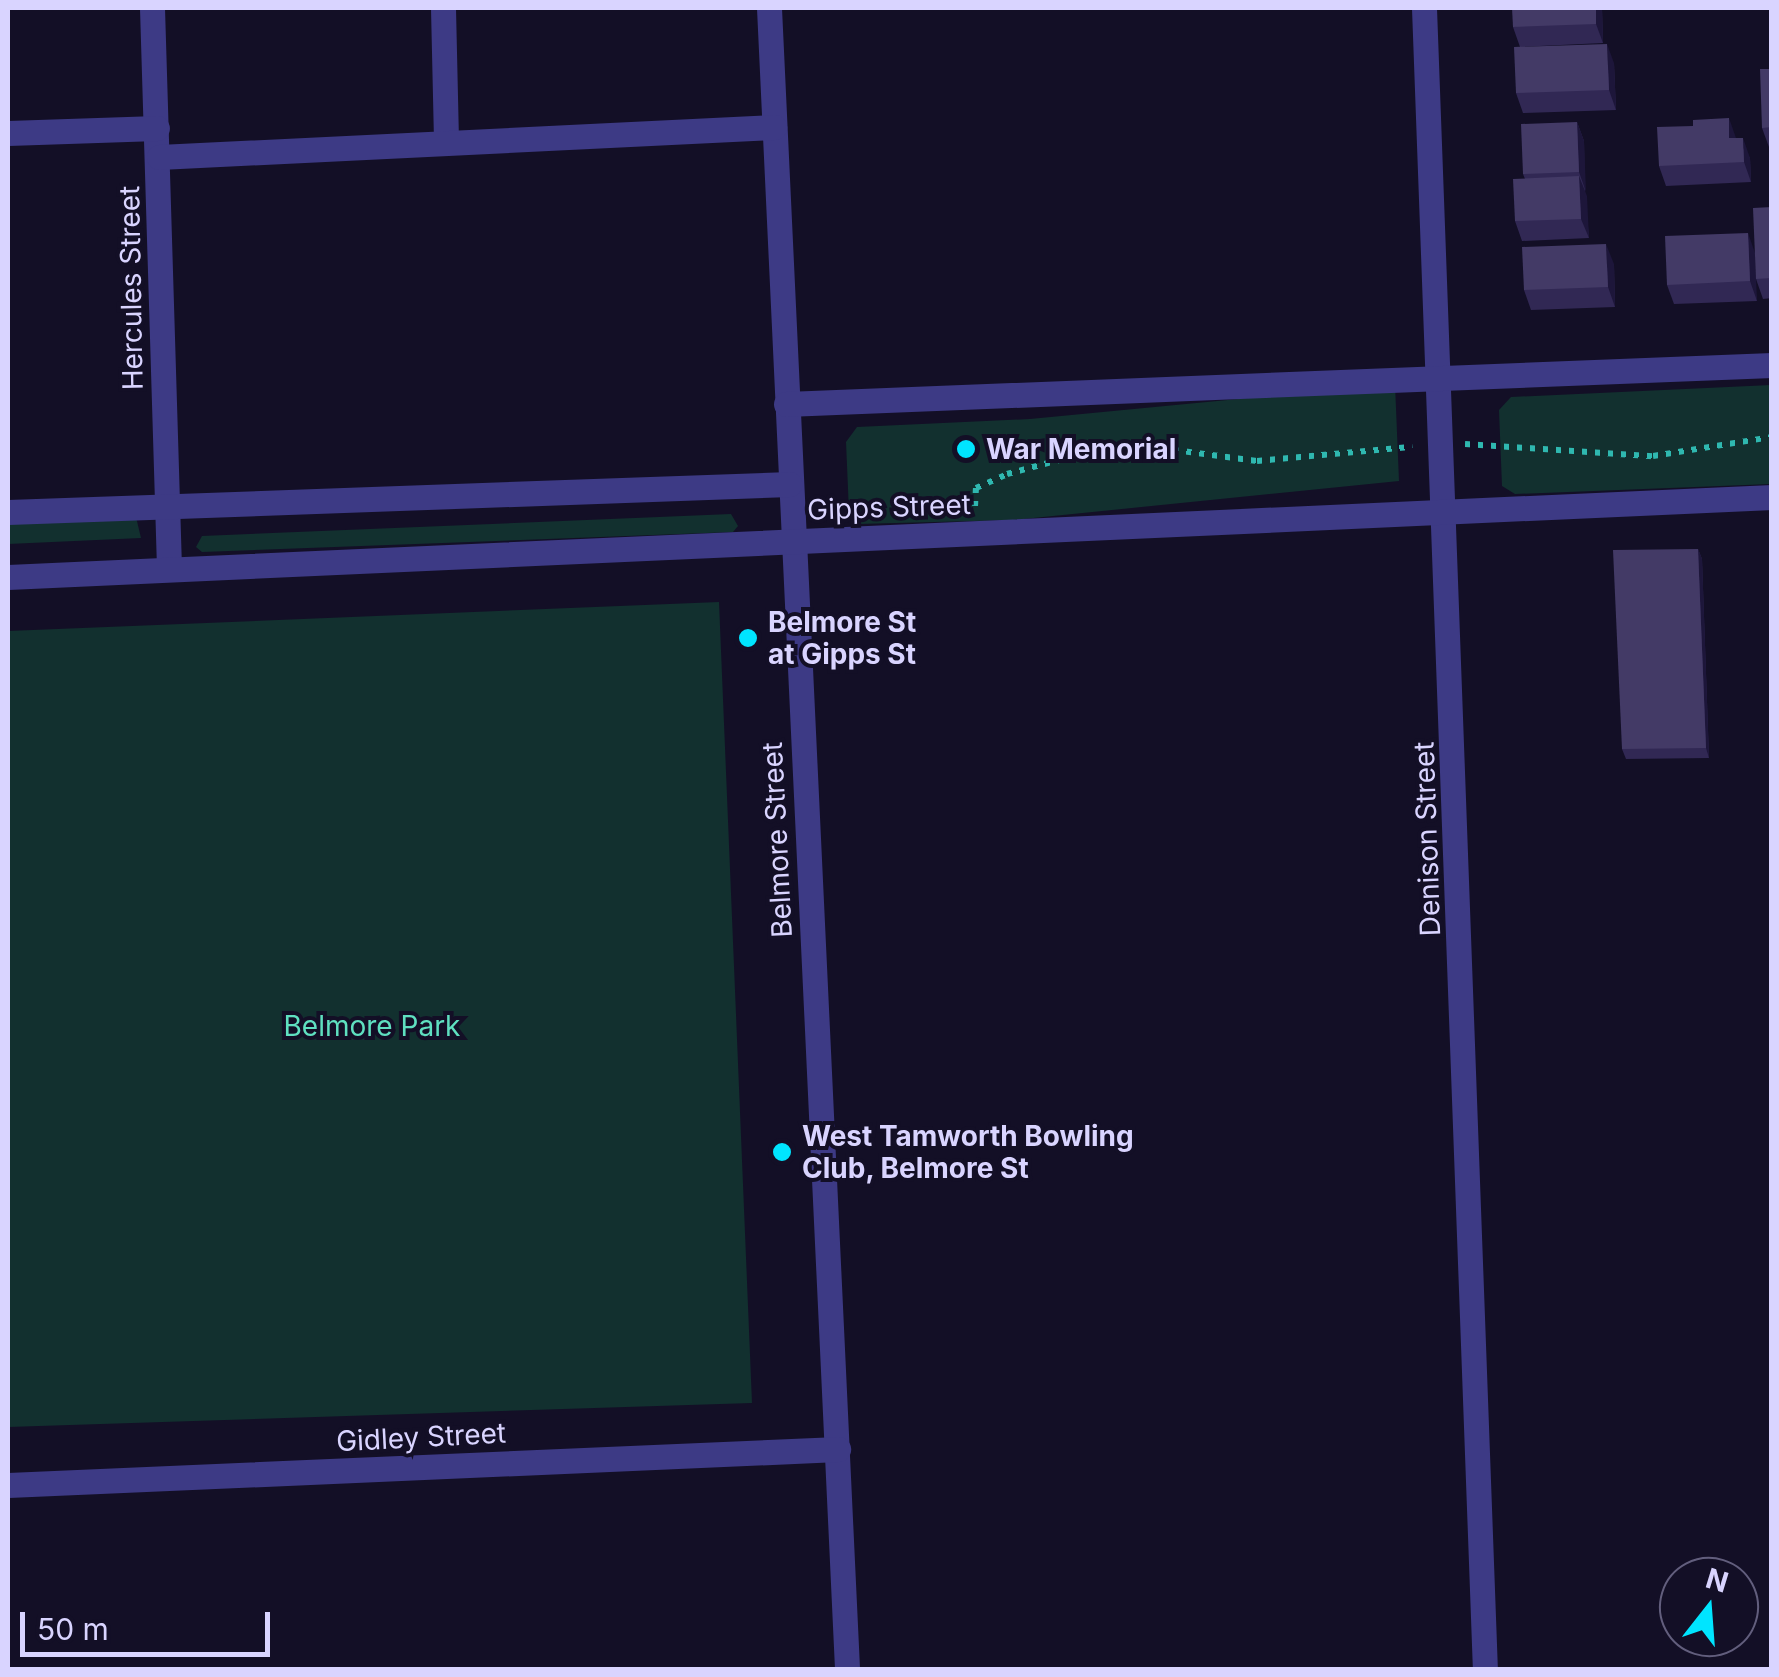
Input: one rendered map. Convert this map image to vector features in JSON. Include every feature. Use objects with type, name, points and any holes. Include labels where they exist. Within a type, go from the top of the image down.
[{"type":"street","name":"Hercules Street","points":[[152,8],[169,568]]},
{"type":"street","points":[[444,8],[446,143]]},
{"type":"street","name":"Belmore Street","points":[[769,8],[847,1670]]},
{"type":"street","name":"Denison Street","points":[[1424,8],[1444,444],[1486,1670]]},
{"type":"street","points":[[159,158],[774,127]]},
{"type":"street","points":[[8,134],[158,128]]},
{"type":"street","points":[[786,404],[1772,366]]},
{"type":"street","name":"Gipps Street","points":[[8,512],[789,484]]},
{"type":"street","name":"Gipps Street","points":[[8,576],[1772,497]]},
{"type":"street","name":"Gidley Street","points":[[8,1486],[838,1449]]},
{"type":"path","points":[[974,521],[976,488],[1007,474],[1122,443],[1257,461],[1444,444],[1653,456],[1772,437]]},
{"type":"green space","points":[[1395,384],[1399,481],[1013,520],[857,524],[849,512],[846,442],[857,427],[1030,419]]},
{"type":"green space","points":[[1771,385],[1771,484],[1515,494],[1502,486],[1499,410],[1511,397]]},
{"type":"green space","points":[[731,514],[738,526],[733,532],[202,552],[196,547],[202,536]]},
{"type":"green space","points":[[136,517],[141,538],[8,544],[8,522]]},
{"type":"green space","name":"Belmore Park","points":[[719,602],[752,1403],[8,1427],[8,631]]},
{"type":"building","points":[[1512,8],[1596,8],[1596,24],[1513,27]]},
{"type":"building","points":[[1607,44],[1609,90],[1516,93],[1514,47]]},
{"type":"building","points":[[1760,69],[1772,69],[1772,127],[1762,128]]},
{"type":"building","points":[[1729,118],[1729,138],[1743,138],[1744,162],[1659,166],[1657,127],[1693,126],[1693,120]]},
{"type":"building","points":[[1577,122],[1579,172],[1523,174],[1521,124]]},
{"type":"building","points":[[1579,176],[1581,219],[1515,221],[1513,179]]},
{"type":"building","points":[[1772,207],[1772,278],[1756,279],[1753,208]]},
{"type":"building","points":[[1748,233],[1750,281],[1667,285],[1665,236]]},
{"type":"building","points":[[1606,244],[1608,287],[1524,290],[1522,247]]},
{"type":"building","points":[[1698,549],[1706,748],[1622,749],[1613,550]]},
{"type":"place","name":"War Memorial","points":[[966,449]]},
{"type":"place","name":"Belmore St at Gipps St","points":[[748,638]]},
{"type":"place","name":"West Tamworth Bowling Club, Belmore St","points":[[782,1152]]}]
